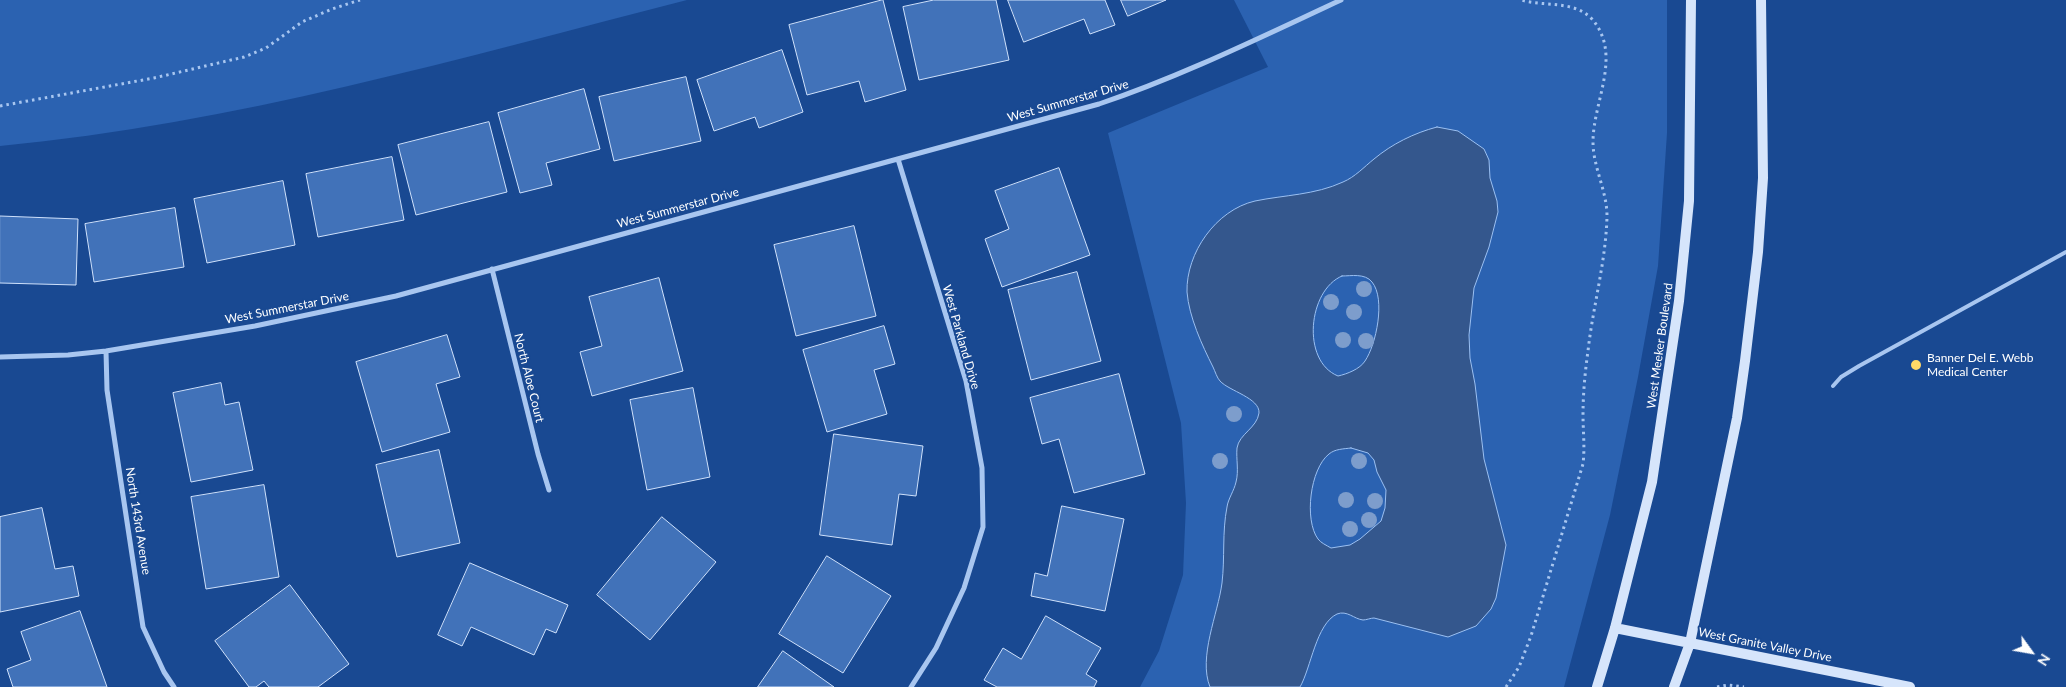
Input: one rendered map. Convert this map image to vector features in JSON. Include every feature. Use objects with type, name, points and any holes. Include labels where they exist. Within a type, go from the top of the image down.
[{"type":"main road","name":"West Meeker Boulevard","points":[[1597,687],[1615,628],[1652,482],[1679,301],[1689,201],[1691,0]]},
{"type":"main road","points":[[1674,687],[1690,643],[1737,418],[1758,252],[1764,136],[1761,0]]},
{"type":"main road","name":"West Granite Valley Drive","points":[[1615,628],[1910,687]]},
{"type":"street","name":"West Summerstar Drive","points":[[0,357],[106,351],[255,326],[377,300],[1099,104],[1206,63],[1341,0]]},
{"type":"street","name":"West Parkland Drive","points":[[898,159],[966,381],[982,468],[983,527],[964,588],[936,648],[911,687]]},
{"type":"street","name":"North Aloe Court","points":[[492,269],[538,454],[549,490]]},
{"type":"street","name":"North 143rd Avenue","points":[[106,351],[107,390],[143,627],[164,672],[174,687]]},
{"type":"lane","points":[[1833,386],[1841,377],[1859,366],[2066,252]]},
{"type":"path","points":[[0,106],[154,78],[244,57],[266,48],[302,22],[332,9],[360,0]]},
{"type":"path","points":[[1506,687],[1519,667],[1531,636],[1583,464],[1585,445],[1583,415],[1588,353],[1607,216],[1603,185],[1593,143],[1607,57],[1605,38],[1585,12],[1569,5],[1540,4],[1521,0]]},
{"type":"path","points":[[1717,687],[1729,685],[1744,687]]},
{"type":"shaded area","points":[[0,0],[687,0],[432,66],[260,105],[174,122],[87,136],[0,146]]},
{"type":"shaded area","points":[[1234,0],[1667,0],[1667,133],[1658,266],[1610,515],[1564,687],[1140,687],[1159,651],[1183,575],[1186,503],[1181,423],[1108,133],[1268,67]]},
{"type":"shaded area","points":[[1437,127],[1458,131],[1484,149],[1489,160],[1490,178],[1497,201],[1498,212],[1489,247],[1474,288],[1469,335],[1470,358],[1484,459],[1506,545],[1496,598],[1491,609],[1476,626],[1448,637],[1374,618],[1363,620],[1344,613],[1337,614],[1330,619],[1319,636],[1300,687],[1210,687],[1207,675],[1207,649],[1222,583],[1225,516],[1237,478],[1237,448],[1238,443],[1255,423],[1259,413],[1255,403],[1220,381],[1205,350],[1193,321],[1188,301],[1188,277],[1192,263],[1198,248],[1216,223],[1241,206],[1255,201],[1322,190],[1343,182],[1388,149],[1428,129]],"holes":[[[1342,276],[1358,276],[1369,279],[1376,290],[1379,310],[1373,344],[1365,361],[1357,369],[1338,376],[1326,368],[1318,356],[1313,326],[1316,310],[1322,295],[1331,284]],[[1351,448],[1368,453],[1374,460],[1377,472],[1386,490],[1385,508],[1381,521],[1360,539],[1350,545],[1331,548],[1319,540],[1314,531],[1310,508],[1313,482],[1322,461],[1331,452]]]},
{"type":"building","points":[[883,0],[906,90],[865,102],[859,81],[807,95],[789,25]]},
{"type":"building","points":[[934,0],[996,0],[1009,60],[919,80],[903,7]]},
{"type":"building","points":[[1008,0],[1105,0],[1115,25],[1090,34],[1084,19],[1024,42]]},
{"type":"building","points":[[1121,0],[1166,0],[1128,16]]},
{"type":"building","points":[[782,50],[803,112],[759,128],[755,117],[714,131],[697,80]]},
{"type":"building","points":[[686,77],[701,141],[614,161],[599,97]]},
{"type":"building","points":[[584,89],[600,149],[546,163],[552,185],[520,193],[498,113]]},
{"type":"building","points":[[489,122],[507,192],[416,215],[398,145]]},
{"type":"building","points":[[392,157],[404,220],[318,237],[306,174]]},
{"type":"building","points":[[1059,168],[1090,255],[1002,287],[985,239],[1009,229],[995,191]]},
{"type":"building","points":[[283,181],[295,245],[207,263],[194,199]]},
{"type":"building","points":[[175,208],[184,267],[94,282],[85,224]]},
{"type":"building","points":[[0,216],[78,219],[76,285],[0,283]]},
{"type":"building","points":[[854,226],[876,316],[796,336],[774,245]]},
{"type":"building","points":[[1077,272],[1101,361],[1031,380],[1008,290]]},
{"type":"building","points":[[659,278],[683,371],[592,396],[580,352],[602,346],[589,297]]},
{"type":"building","points":[[884,326],[895,364],[874,370],[887,414],[827,432],[803,350]]},
{"type":"building","points":[[447,335],[460,377],[436,384],[450,432],[382,452],[356,362]]},
{"type":"building","points":[[1119,374],[1145,474],[1074,493],[1059,439],[1042,444],[1030,398]]},
{"type":"building","points":[[221,383],[225,405],[239,402],[253,470],[191,482],[173,393]]},
{"type":"building","points":[[693,388],[710,477],[647,490],[630,400]]},
{"type":"building","points":[[834,434],[923,446],[916,496],[899,494],[892,545],[820,535]]},
{"type":"building","points":[[439,450],[460,543],[397,557],[376,465]]},
{"type":"building","points":[[264,485],[279,577],[206,589],[191,497]]},
{"type":"building","points":[[1062,506],[1124,519],[1105,611],[1031,596],[1035,573],[1047,576]]},
{"type":"building","points":[[42,508],[55,569],[73,566],[79,596],[0,612],[0,517]]},
{"type":"building","points":[[662,517],[716,562],[650,640],[597,595]]},
{"type":"building","points":[[827,556],[891,596],[843,673],[779,634]]},
{"type":"building","points":[[470,563],[568,605],[556,633],[546,629],[534,655],[471,627],[462,646],[438,635]]},
{"type":"building","points":[[290,585],[349,664],[318,687],[269,687],[264,681],[256,687],[249,687],[215,641]]},
{"type":"building","points":[[80,611],[107,687],[13,687],[7,669],[31,660],[21,632]]},
{"type":"building","points":[[1046,616],[1101,648],[1086,674],[1097,681],[1094,687],[997,687],[984,680],[1003,648],[1021,659]]},
{"type":"building","points":[[783,651],[834,687],[758,687]]},
{"type":"place","name":"Banner Del E. Webb Medical Center","points":[[1916,365]]}]
